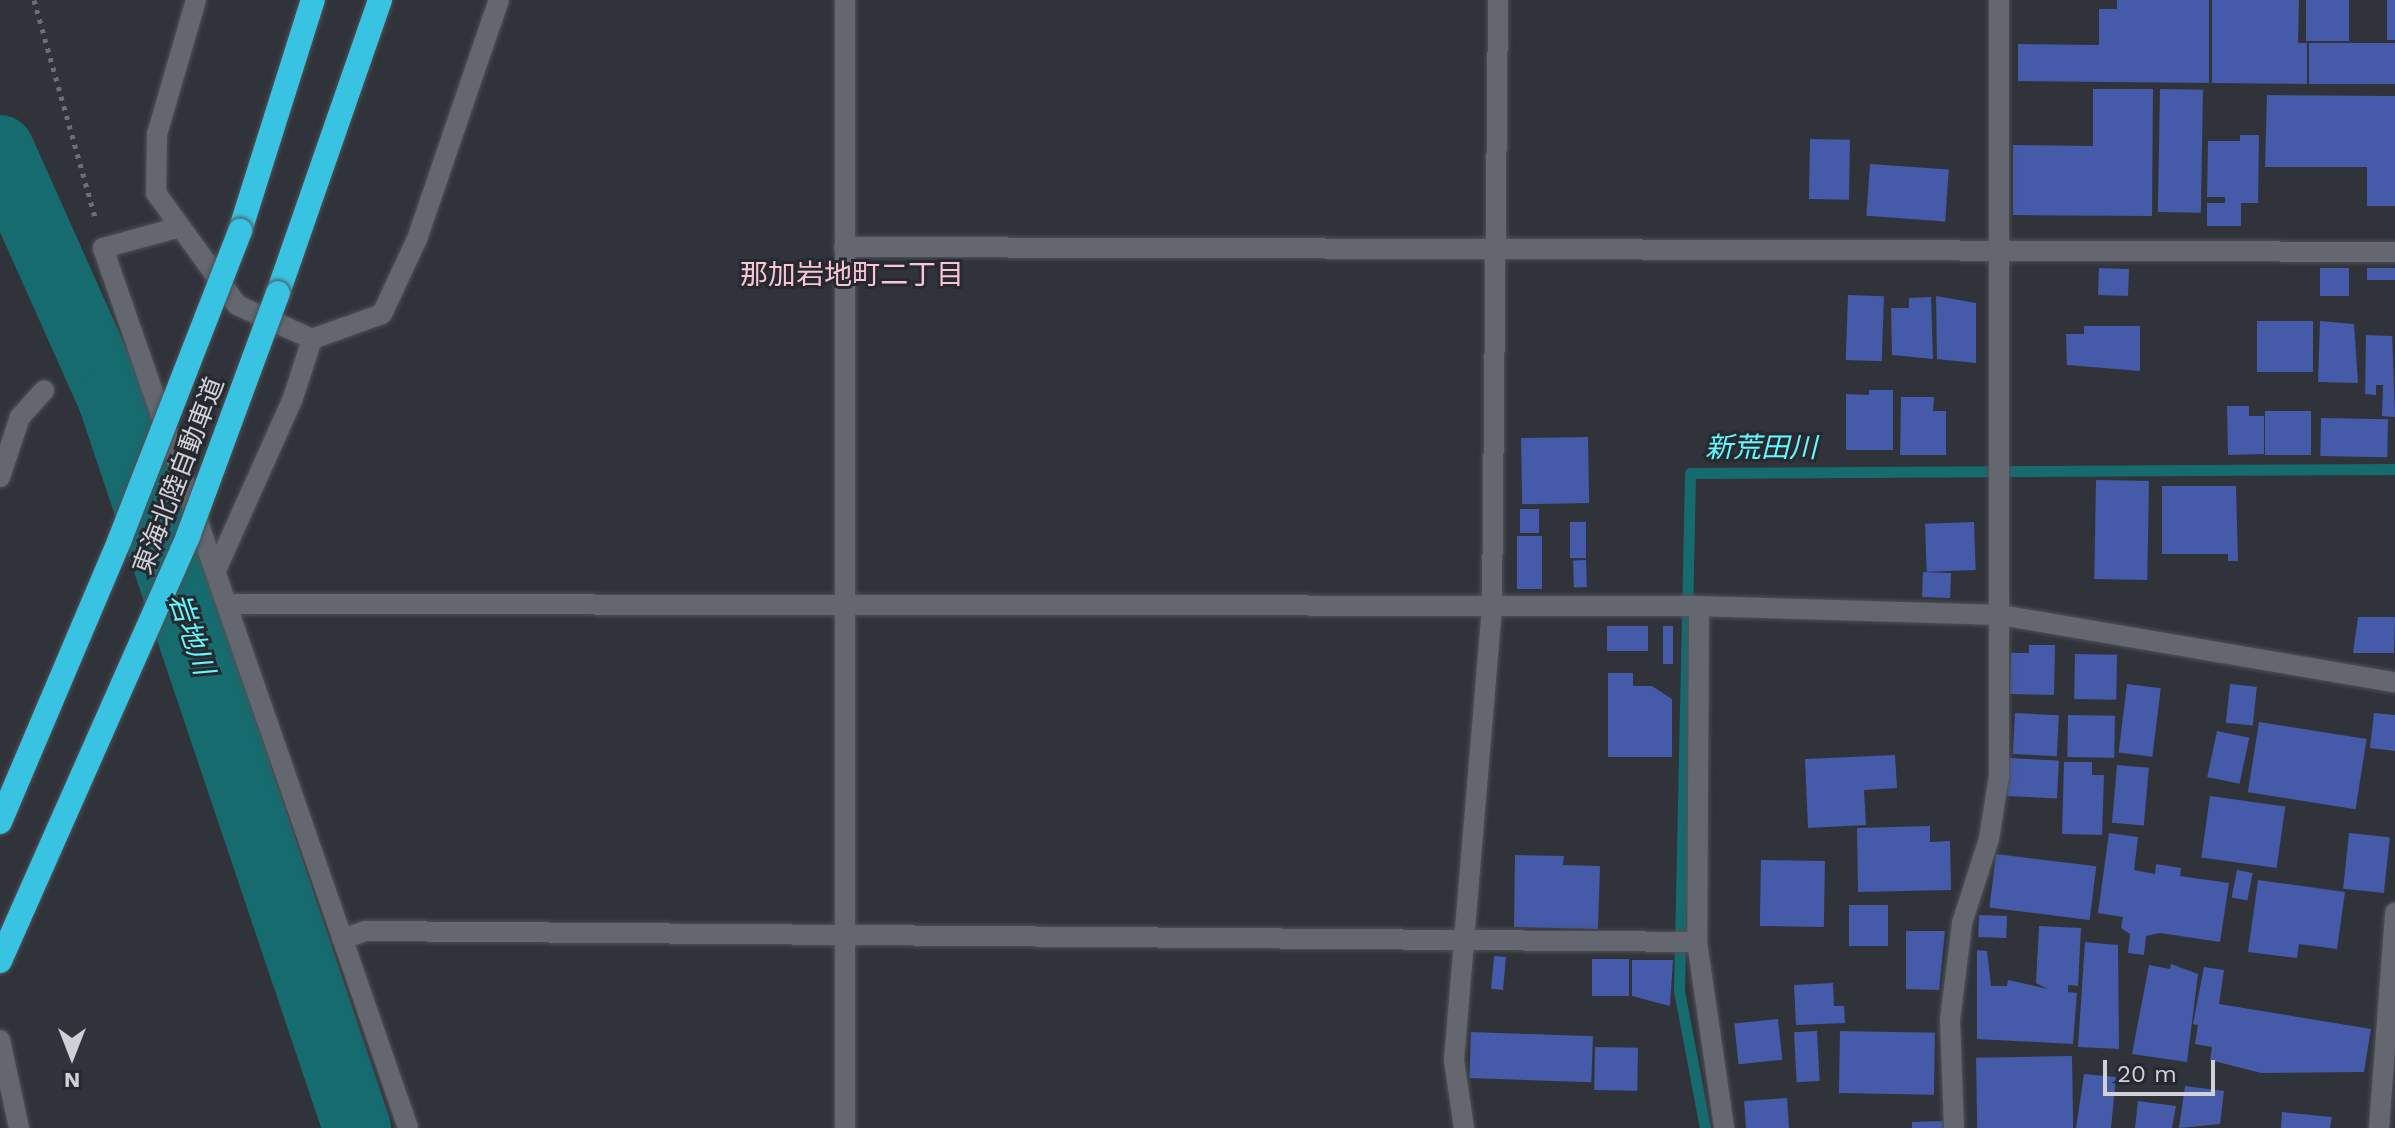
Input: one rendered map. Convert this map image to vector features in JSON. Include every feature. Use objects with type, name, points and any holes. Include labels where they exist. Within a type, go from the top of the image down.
[{"type":"highway","name":"東海北陸自動車道","points":[[0,822],[120,539],[240,231],[313,0]]},
{"type":"highway","name":"東海北陸自動車道","points":[[0,961],[188,536],[278,293],[380,0]]},
{"type":"street","points":[[196,0],[157,134],[156,193],[237,305],[312,339],[382,314],[417,239],[499,0]]},
{"type":"street","points":[[845,0],[841,933],[845,1128]]},
{"type":"street","points":[[1464,1128],[1454,1060],[1492,606],[1498,0]]},
{"type":"street","points":[[1954,1128],[1950,1020],[1962,923],[1989,839],[1999,776],[1999,0]]},
{"type":"street","points":[[180,227],[103,248],[230,604],[408,1128]]},
{"type":"street","points":[[844,247],[2395,252]]},
{"type":"street","points":[[217,568],[293,398],[312,339]]},
{"type":"street","points":[[0,477],[20,417],[44,390]]},
{"type":"street","points":[[230,604],[1698,606],[2001,615],[2395,682]]},
{"type":"street","points":[[1698,606],[1695,942],[1724,1128]]},
{"type":"street","points":[[2379,1128],[2395,913]]},
{"type":"street","points":[[342,939],[365,931],[1695,942]]},
{"type":"street","points":[[0,1040],[19,1128]]},
{"type":"path","points":[[34,0],[103,248]]},
{"type":"building","points":[[2117,0],[2209,0],[2209,83],[2018,81],[2018,44],[2099,45],[2099,9],[2117,9]]},
{"type":"building","points":[[2212,0],[2299,0],[2298,43],[2307,43],[2307,84],[2212,83]]},
{"type":"building","points":[[2306,0],[2349,0],[2349,41],[2306,41]]},
{"type":"building","points":[[2387,0],[2395,0],[2395,40],[2387,40]]},
{"type":"building","points":[[2309,43],[2395,43],[2395,84],[2309,84]]},
{"type":"building","points":[[2093,89],[2153,89],[2152,216],[2013,215],[2013,145],[2093,146]]},
{"type":"building","points":[[2160,89],[2203,90],[2201,213],[2158,212]]},
{"type":"building","points":[[2267,95],[2395,96],[2395,206],[2367,206],[2367,167],[2265,167]]},
{"type":"building","points":[[2240,135],[2259,135],[2258,203],[2241,203],[2241,226],[2207,226],[2207,203],[2225,203],[2225,197],[2207,197],[2208,141],[2240,141]]},
{"type":"building","points":[[1810,139],[1850,140],[1849,200],[1809,199]]},
{"type":"building","points":[[1870,164],[1949,170],[1945,221],[1866,216]]},
{"type":"building","points":[[2099,268],[2129,269],[2128,296],[2098,295]]},
{"type":"building","points":[[2320,268],[2349,268],[2349,296],[2320,296]]},
{"type":"building","points":[[2367,268],[2395,268],[2395,280],[2367,280]]},
{"type":"building","points":[[1848,295],[1884,296],[1882,361],[1846,360]]},
{"type":"building","points":[[1936,296],[1976,303],[1976,363],[1937,359]]},
{"type":"building","points":[[1931,297],[1933,359],[1892,355],[1891,308],[1909,308],[1909,298]]},
{"type":"building","points":[[2257,321],[2313,321],[2313,372],[2257,372]]},
{"type":"building","points":[[2320,321],[2354,324],[2358,383],[2318,382]]},
{"type":"building","points":[[2084,326],[2140,326],[2140,371],[2067,365],[2066,334],[2084,334]]},
{"type":"building","points":[[2392,330],[2395,417],[2382,416],[2383,385],[2376,385],[2376,395],[2365,394],[2366,335],[2392,336]]},
{"type":"building","points":[[1869,390],[1893,390],[1893,450],[1846,450],[1846,394],[1869,395]]},
{"type":"building","points":[[1901,397],[1934,397],[1933,411],[1946,411],[1946,455],[1900,455]]},
{"type":"building","points":[[2227,406],[2249,406],[2249,416],[2264,416],[2264,454],[2228,455]]},
{"type":"building","points":[[2265,411],[2311,411],[2311,455],[2265,455]]},
{"type":"building","points":[[2321,418],[2388,419],[2387,457],[2320,456]]},
{"type":"building","points":[[1588,437],[1589,503],[1522,504],[1521,438]]},
{"type":"building","points":[[2096,480],[2149,481],[2147,580],[2094,579]]},
{"type":"building","points":[[2162,486],[2236,486],[2238,561],[2228,561],[2228,554],[2162,554]]},
{"type":"building","points":[[1520,509],[1539,509],[1539,533],[1520,533]]},
{"type":"building","points":[[1570,522],[1586,522],[1586,558],[1570,558]]},
{"type":"building","points":[[1974,522],[1976,570],[1927,572],[1925,524]]},
{"type":"building","points":[[1517,536],[1542,536],[1542,589],[1517,589]]},
{"type":"building","points":[[1573,560],[1586,560],[1587,587],[1574,587]]},
{"type":"building","points":[[1923,572],[1951,573],[1950,598],[1922,597]]},
{"type":"building","points":[[2358,617],[2395,617],[2394,653],[2353,653]]},
{"type":"building","points":[[1607,626],[1648,626],[1648,651],[1607,651]]},
{"type":"building","points":[[1663,626],[1673,626],[1673,664],[1663,664]]},
{"type":"building","points":[[2029,645],[2055,645],[2054,695],[2010,694],[2011,653],[2029,653]]},
{"type":"building","points":[[2075,654],[2117,655],[2116,700],[2074,699]]},
{"type":"building","points":[[1608,673],[1633,673],[1633,686],[1652,686],[1672,699],[1672,757],[1608,757]]},
{"type":"building","points":[[2127,684],[2161,688],[2152,757],[2119,752]]},
{"type":"building","points":[[2230,684],[2257,687],[2253,726],[2226,723]]},
{"type":"building","points":[[2015,713],[2059,715],[2057,756],[2013,754]]},
{"type":"building","points":[[2374,713],[2395,715],[2395,751],[2370,748]]},
{"type":"building","points":[[2068,715],[2115,716],[2114,758],[2067,757]]},
{"type":"building","points":[[2259,722],[2367,739],[2356,809],[2248,792]]},
{"type":"building","points":[[2217,731],[2249,738],[2240,784],[2207,777]]},
{"type":"building","points":[[1895,755],[1897,788],[1864,790],[1866,825],[1808,828],[1805,759]]},
{"type":"building","points":[[2009,758],[2059,761],[2057,799],[2007,796]]},
{"type":"building","points":[[2064,762],[2092,762],[2092,775],[2104,775],[2102,835],[2062,834]]},
{"type":"building","points":[[2117,765],[2149,768],[2144,826],[2112,823]]},
{"type":"building","points":[[2210,796],[2285,807],[2277,868],[2201,857]]},
{"type":"building","points":[[1930,826],[1930,842],[1950,841],[1951,890],[1858,892],[1857,828]]},
{"type":"building","points":[[2109,833],[2138,837],[2134,870],[2155,874],[2156,864],[2181,868],[2180,876],[2229,883],[2220,942],[2160,933],[2146,936],[2144,955],[2128,953],[2130,934],[2121,928],[2123,917],[2098,913]]},
{"type":"building","points":[[2349,833],[2390,837],[2384,893],[2343,889]]},
{"type":"building","points":[[1996,854],[2096,866],[2090,920],[1989,908]]},
{"type":"building","points":[[1515,855],[1564,856],[1563,865],[1600,866],[1598,929],[1514,927]]},
{"type":"building","points":[[1761,860],[1825,861],[1824,927],[1760,926]]},
{"type":"building","points":[[2237,870],[2253,873],[2247,901],[2232,897]]},
{"type":"building","points":[[2258,880],[2345,892],[2337,949],[2299,944],[2297,958],[2248,952]]},
{"type":"building","points":[[1849,905],[1888,905],[1888,946],[1849,946]]},
{"type":"building","points":[[1979,915],[2007,916],[2006,938],[1978,937]]},
{"type":"building","points":[[2039,926],[2081,928],[2078,986],[2068,985],[2068,992],[2077,993],[2073,1044],[1977,1039],[1977,950],[1987,951],[1991,986],[2007,986],[2008,980],[2048,989],[2036,983]]},
{"type":"building","points":[[1906,931],[1945,931],[1939,990],[1906,989]]},
{"type":"building","points":[[2085,942],[2118,945],[2119,1049],[2078,1047]]},
{"type":"building","points":[[1494,956],[1506,957],[1503,990],[1491,989]]},
{"type":"building","points":[[1592,959],[1629,959],[1629,996],[1592,996]]},
{"type":"building","points":[[1632,960],[1673,960],[1670,1006],[1632,996]]},
{"type":"building","points":[[2171,964],[2198,974],[2187,1062],[2132,1054],[2149,965],[2170,969]]},
{"type":"building","points":[[2204,967],[2224,970],[2219,1004],[2371,1029],[2364,1072],[2261,1073],[2210,1060],[2212,1047],[2195,1044],[2198,1025],[2193,1024]]},
{"type":"building","points":[[1833,983],[1834,1006],[1844,1006],[1845,1023],[1796,1025],[1794,985]]},
{"type":"building","points":[[1778,1019],[1782,1060],[1739,1064],[1734,1024]]},
{"type":"building","points":[[1817,1031],[1820,1081],[1797,1082],[1794,1032]]},
{"type":"building","points":[[1840,1031],[1935,1033],[1934,1095],[1839,1093]]},
{"type":"building","points":[[1471,1032],[1593,1036],[1591,1082],[1469,1078]]},
{"type":"building","points":[[1595,1047],[1638,1048],[1637,1091],[1594,1090]]},
{"type":"building","points":[[2072,1056],[2073,1128],[1977,1128],[1976,1058]]},
{"type":"building","points":[[2084,1074],[2116,1077],[2111,1128],[2076,1128]]},
{"type":"building","points":[[2185,1086],[2224,1091],[2220,1124],[2179,1128]]},
{"type":"building","points":[[1787,1098],[1789,1128],[1746,1128],[1744,1101]]},
{"type":"building","points":[[2138,1101],[2176,1106],[2172,1128],[2135,1128]]},
{"type":"building","points":[[2282,1112],[2332,1117],[2330,1128],[2281,1128]]},
{"type":"building","points":[[1943,1121],[1944,1128],[1912,1128],[1912,1122]]},
{"type":"waterway","name":"岩地川","points":[[0,149],[111,397],[357,1128]]},
{"type":"waterway","name":"新荒田川","points":[[1705,1128],[1679,991],[1690,473],[2395,469]]},
{"type":"district","name":"那加岩地町二丁目","points":[[852,275]]}]
